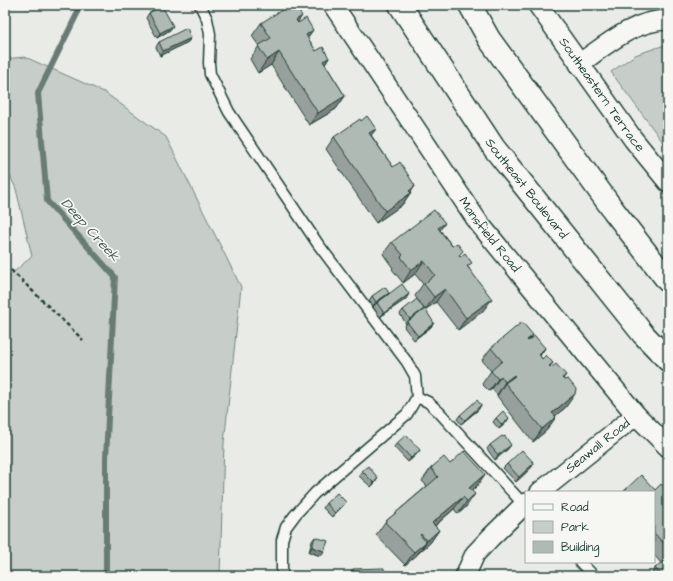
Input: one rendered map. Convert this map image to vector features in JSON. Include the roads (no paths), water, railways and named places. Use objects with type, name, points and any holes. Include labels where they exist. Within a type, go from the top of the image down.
[{"type":"main road","name":"Southeast Boulevard","points":[[400,5],[494,148],[638,328],[668,360]]},
{"type":"main road","points":[[470,5],[490,39],[614,211],[668,281]]},
{"type":"street","name":"Mansfield Road","points":[[333,5],[478,222],[636,415],[668,447]]},
{"type":"street","name":"Southeastern Terrace","points":[[538,5],[633,139],[668,182]]},
{"type":"street","points":[[579,64],[622,34],[645,24],[668,20]]},
{"type":"street","name":"Seawall Road","points":[[541,491],[636,415]]},
{"type":"street","points":[[465,576],[475,554],[525,505]]},
{"type":"lane","points":[[200,5],[207,19],[210,34],[210,74],[229,112],[318,244],[408,362],[415,376],[417,397],[407,414],[315,493],[286,527],[282,540],[282,576]]},
{"type":"lane","points":[[417,397],[428,402],[439,412],[525,505]]},
{"type":"lane","points":[[581,563],[594,576]]},
{"type":"waterway","name":"Deep Creek","points":[[77,5],[77,14],[38,93],[47,201],[115,277],[106,458],[106,576]]}]
